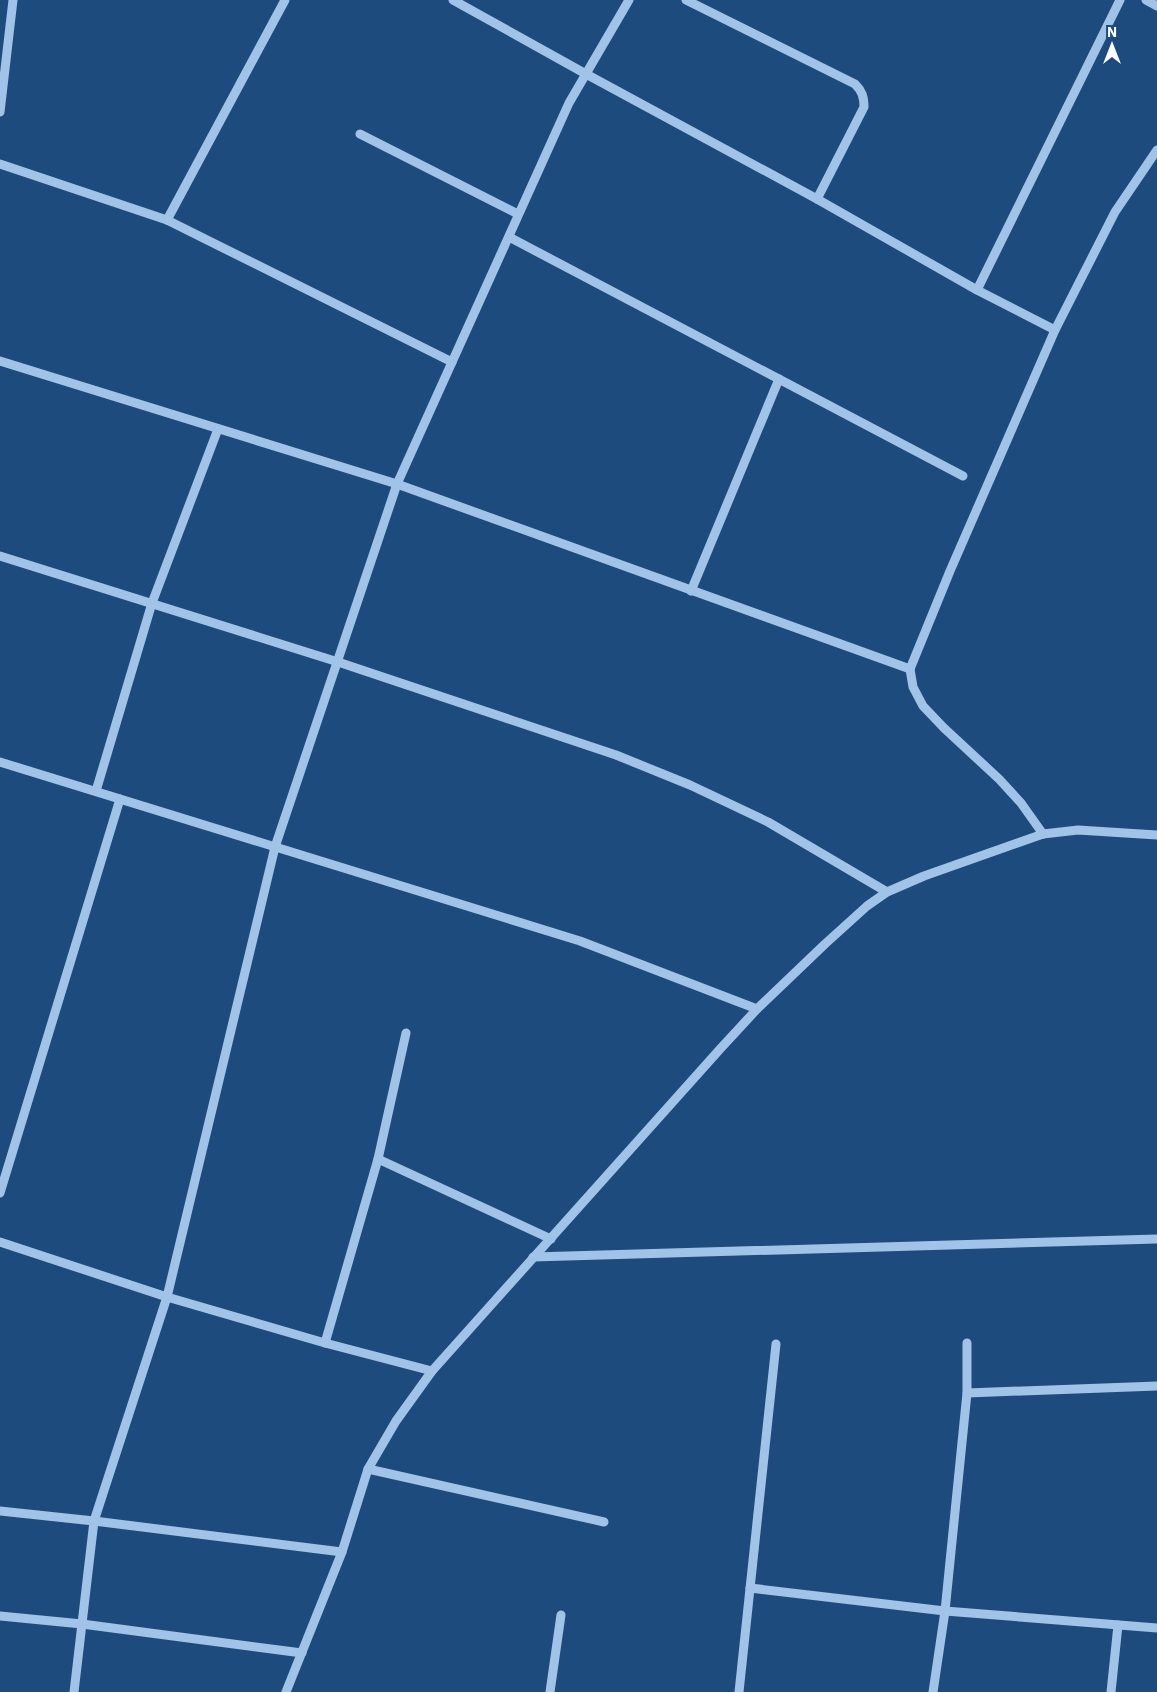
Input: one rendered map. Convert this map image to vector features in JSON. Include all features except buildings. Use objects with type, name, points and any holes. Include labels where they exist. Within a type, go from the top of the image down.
[{"type":"street","points":[[0,112],[13,0]]},
{"type":"street","points":[[167,220],[285,0]]},
{"type":"street","points":[[453,0],[817,199],[977,290],[1055,330]]},
{"type":"street","points":[[74,1692],[94,1521],[167,1297],[275,848],[397,484],[569,103],[629,0]]},
{"type":"street","points":[[686,0],[855,84],[861,90],[864,107],[817,199]]},
{"type":"street","points":[[977,290],[1120,0]]},
{"type":"street","points":[[1146,0],[1157,6]]},
{"type":"street","points":[[360,134],[518,214]]},
{"type":"street","points":[[1043,834],[1021,803],[1000,779],[944,728],[923,706],[913,687],[910,669],[950,571],[1055,330],[1115,212],[1157,150]]},
{"type":"street","points":[[0,164],[167,220],[452,362]]},
{"type":"street","points":[[509,236],[963,476]]},
{"type":"street","points":[[0,361],[397,484],[910,669]]},
{"type":"street","points":[[691,591],[779,379]]},
{"type":"street","points":[[96,791],[152,604],[218,428]]},
{"type":"street","points":[[0,556],[338,662],[616,755],[690,785],[768,822],[888,892]]},
{"type":"street","points":[[0,762],[580,941],[757,1009]]},
{"type":"street","points":[[0,1193],[120,799]]},
{"type":"street","points":[[286,1692],[342,1552],[368,1469],[396,1420],[432,1371],[757,1009],[867,906],[888,892],[924,876],[1043,834],[1078,830],[1157,835]]},
{"type":"street","points":[[325,1343],[378,1158],[406,1033]]},
{"type":"street","points":[[378,1158],[551,1239]]},
{"type":"street","points":[[534,1257],[1157,1239]]},
{"type":"street","points":[[0,1242],[167,1297],[325,1343],[432,1371]]},
{"type":"street","points":[[933,1692],[944,1611],[967,1393],[967,1343]]},
{"type":"street","points":[[739,1692],[776,1344]]},
{"type":"street","points":[[967,1393],[1157,1386]]},
{"type":"street","points":[[368,1469],[604,1522]]},
{"type":"street","points":[[0,1511],[342,1552]]},
{"type":"street","points":[[750,1588],[944,1611],[1157,1628]]},
{"type":"street","points":[[550,1692],[561,1615]]},
{"type":"street","points":[[0,1616],[82,1624],[302,1653]]},
{"type":"street","points":[[1111,1692],[1118,1625]]}]
